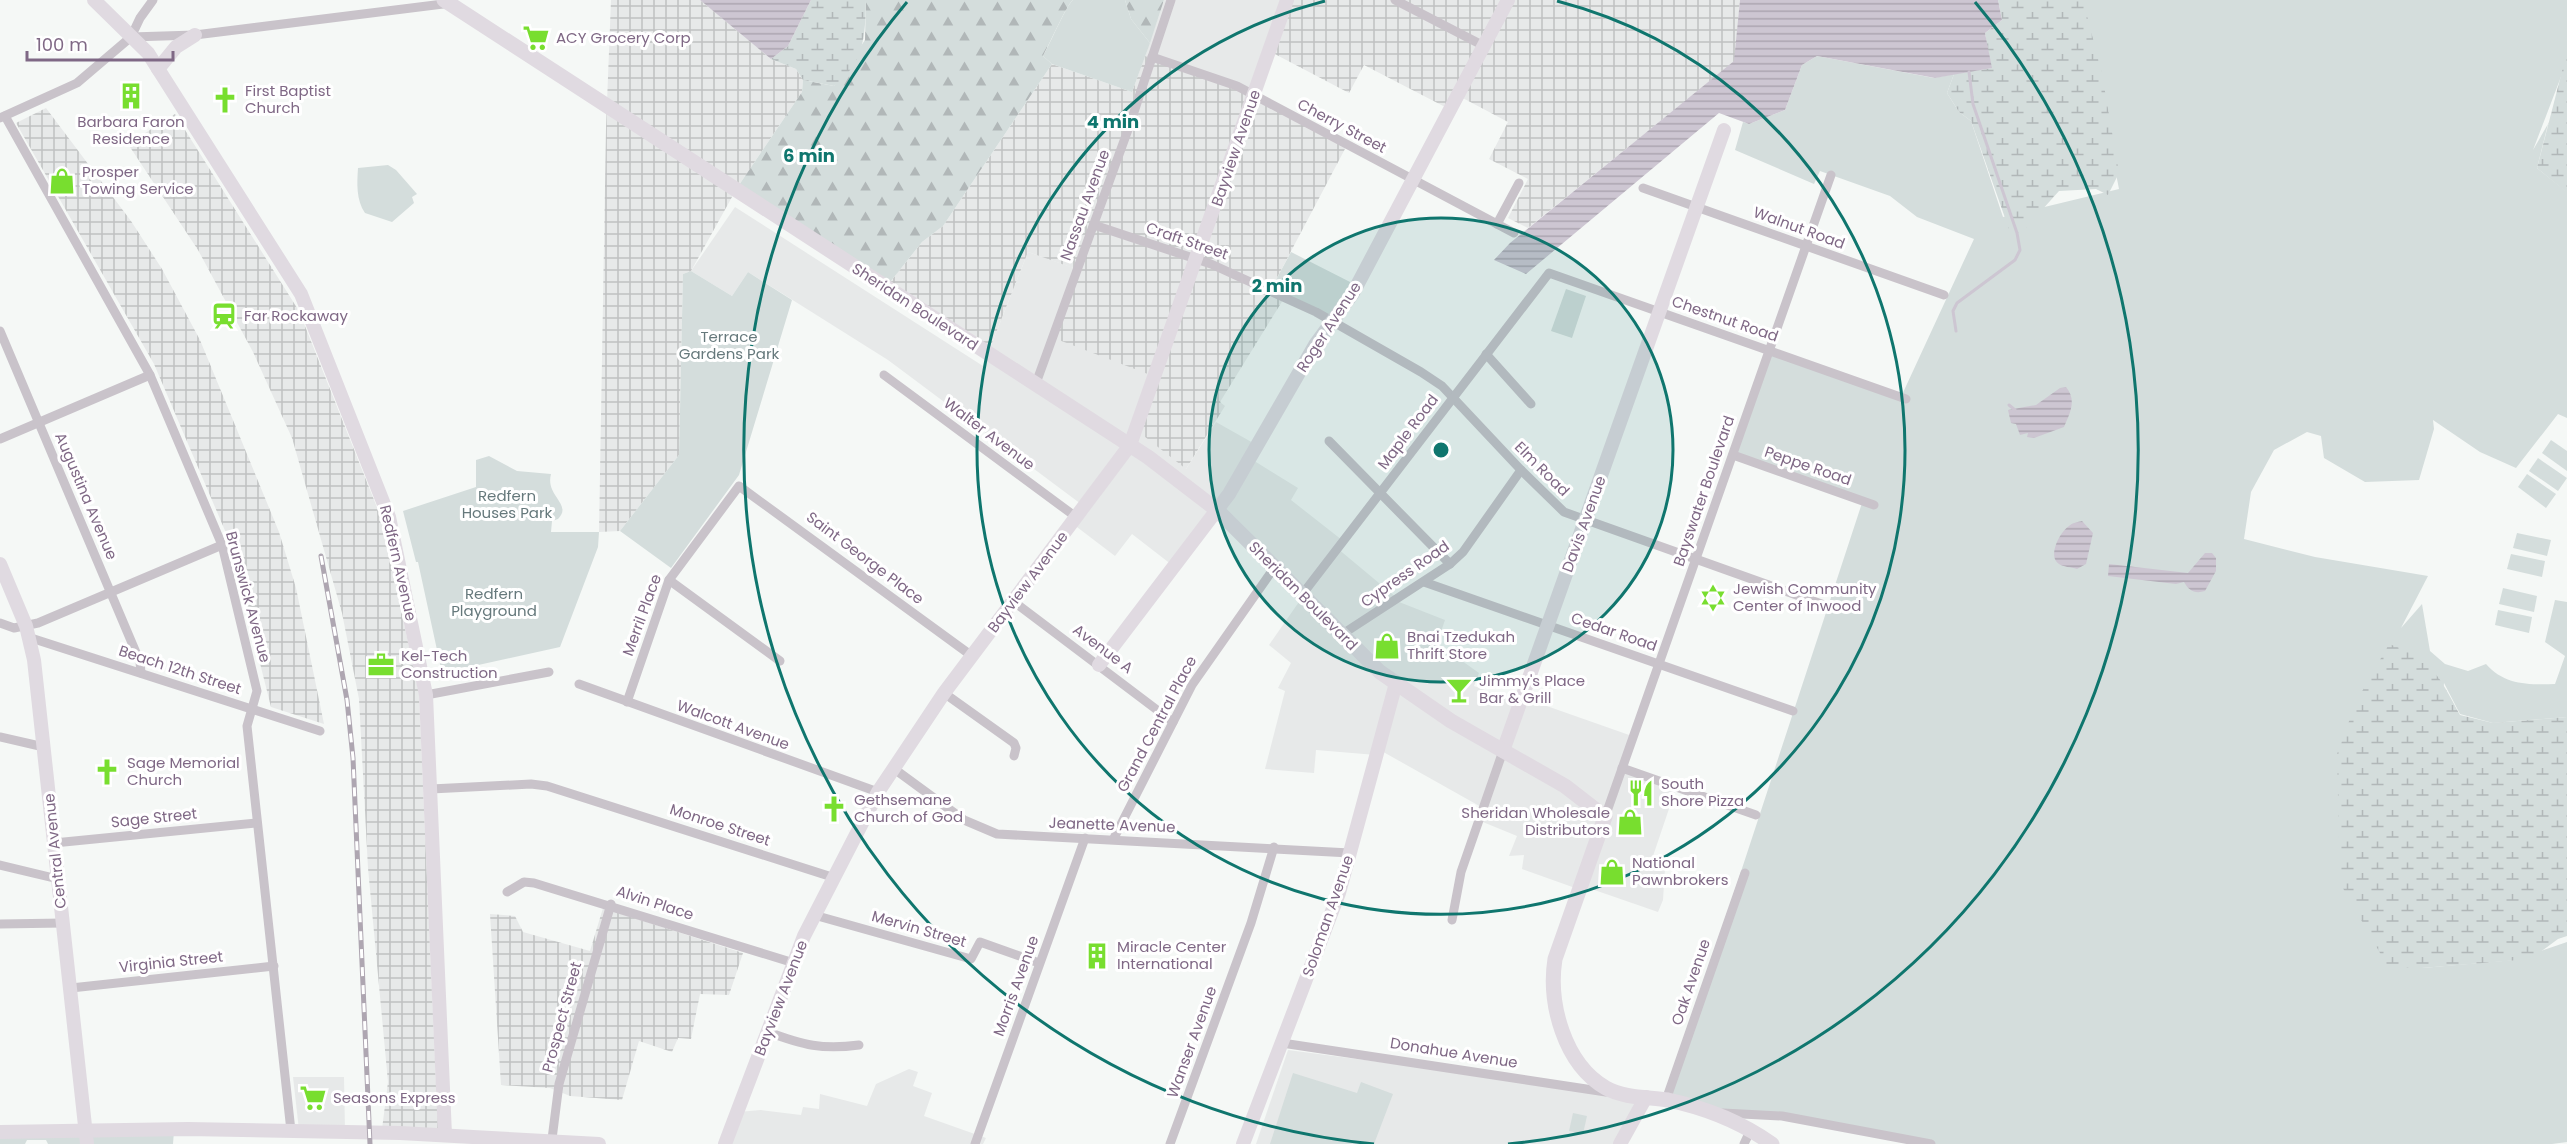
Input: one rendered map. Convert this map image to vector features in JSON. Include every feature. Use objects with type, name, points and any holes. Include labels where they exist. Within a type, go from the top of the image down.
[{"type":"main road","name":"Sheridan Boulevard","points":[[450,1],[609,109],[1035,386],[1130,445],[1217,510],[1341,635],[1396,683],[1451,721],[1565,786],[1605,817]]},
{"type":"main road","points":[[1605,817],[1559,949],[1551,983],[1554,1008],[1563,1035],[1594,1078],[1606,1088],[1621,1094],[1666,1100],[1716,1113],[1751,1130],[1772,1144]]},
{"type":"street","name":"Redfern Avenue","points":[[94,0],[130,38],[148,53],[289,272],[308,309],[389,516],[426,695],[445,1135]]},
{"type":"street","points":[[3,117],[77,83],[130,38],[136,23],[153,0]]},
{"type":"street","name":"Nassau Avenue","points":[[1035,386],[1095,225],[1171,0]]},
{"type":"street","name":"Bayview Avenue","points":[[725,1144],[814,915],[878,792],[944,693],[1130,445],[1287,0]]},
{"type":"street","points":[[1395,0],[1484,46]]},
{"type":"street","name":"Roger Avenue","points":[[1099,665],[1235,485],[1315,345],[1353,293],[1508,0]]},
{"type":"street","points":[[130,38],[195,35],[450,1]]},
{"type":"street","points":[[158,69],[176,47],[195,35]]},
{"type":"street","name":"Cherry Street","points":[[1152,57],[1237,86],[1514,233]]},
{"type":"street","name":"Brunswick Avenue","points":[[3,117],[150,375],[222,545],[257,692],[247,726],[291,1131]]},
{"type":"street","name":"Davis Avenue","points":[[1452,920],[1461,872],[1724,130]]},
{"type":"street","name":"Bayswater Boulevard","points":[[1605,817],[1831,175]]},
{"type":"street","points":[[1497,224],[1519,183]]},
{"type":"street","name":"Walnut Road","points":[[1644,188],[1944,295]]},
{"type":"street","name":"Craft Street","points":[[1095,225],[1222,268],[1332,321]]},
{"type":"street","name":"Chestnut Road","points":[[1538,285],[1549,273],[1906,399]]},
{"type":"street","name":"Maple Road","points":[[1301,596],[1538,285]]},
{"type":"street","name":"Elm Road","points":[[1332,321],[1422,372],[1442,386],[1558,508],[1585,520],[1830,607]]},
{"type":"street","name":"Augustina Avenue","points":[[0,331],[140,662],[141,674]]},
{"type":"street","points":[[1486,354],[1531,404]]},
{"type":"street","points":[[0,439],[150,375]]},
{"type":"street","name":"Walter Avenue","points":[[884,375],[1076,517]]},
{"type":"street","points":[[1329,441],[1450,564]]},
{"type":"street","name":"Peppe Road","points":[[1733,455],[1874,505]]},
{"type":"street","name":"Cypress Road","points":[[1341,635],[1450,564],[1463,552],[1521,470]]},
{"type":"street","name":"Merril Place","points":[[627,702],[669,580],[739,486]]},
{"type":"street","name":"Saint George Place","points":[[739,486],[972,656]]},
{"type":"street","points":[[28,632],[110,593],[222,545]]},
{"type":"street","name":"Central Avenue","points":[[0,564],[28,632],[44,747],[86,1137]]},
{"type":"street","name":"Grand Central Place","points":[[1114,838],[1173,722],[1209,658],[1274,568]]},
{"type":"street","points":[[669,580],[780,661]]},
{"type":"street","name":"Cedar Road","points":[[1424,582],[1793,711]]},
{"type":"street","name":"Avenue A","points":[[1013,601],[1173,722]]},
{"type":"street","name":"Beach 12th Street","points":[[0,623],[141,674],[320,731]]},
{"type":"street","points":[[426,695],[549,672]]},
{"type":"street","name":"Soloman Avenue","points":[[1243,1144],[1339,892],[1396,683]]},
{"type":"street","name":"Walcott Avenue","points":[[579,684],[878,792]]},
{"type":"street","points":[[944,693],[1014,743],[1016,748],[1014,756]]},
{"type":"street","points":[[0,737],[44,747]]},
{"type":"street","name":"Jeanette Avenue","points":[[893,768],[964,820],[981,829],[1012,837],[1114,838],[1350,853]]},
{"type":"street","points":[[1622,768],[1756,815]]},
{"type":"street","name":"Monroe Street","points":[[431,789],[531,784],[547,786],[832,877]]},
{"type":"street","name":"Sage Street","points":[[54,843],[257,823]]},
{"type":"street","name":"Morris Avenue","points":[[975,1144],[1085,838]]},
{"type":"street","name":"Wanser Avenue","points":[[1170,1144],[1251,923],[1274,847]]},
{"type":"street","points":[[0,866],[58,879]]},
{"type":"street","name":"Oak Avenue","points":[[1666,1100],[1745,873]]},
{"type":"street","name":"Alvin Place","points":[[507,892],[519,885],[531,882],[610,904],[794,963]]},
{"type":"street","name":"Prospect Street","points":[[552,1139],[559,1084],[610,904]]},
{"type":"street","name":"Mervin Street","points":[[814,915],[971,959],[980,942],[1040,963]]},
{"type":"street","points":[[0,924],[63,923]]},
{"type":"street","name":"Virginia Street","points":[[71,988],[274,966]]},
{"type":"street","points":[[768,1032],[811,1047],[834,1048],[859,1045]]},
{"type":"street","name":"Donahue Avenue","points":[[1282,1043],[1621,1094]]},
{"type":"street","points":[[1620,1144],[1646,1097]]},
{"type":"street","points":[[1716,1113],[1782,1116],[1931,1144]]},
{"type":"street","points":[[1744,1144],[1751,1130]]},
{"type":"street","points":[[0,1132],[86,1137],[291,1131],[552,1139],[599,1144]]},
{"type":"shaded area","points":[[611,0],[700,0],[771,59],[796,69],[803,80],[802,92],[737,188],[691,271],[683,274],[679,455],[620,531],[599,532],[606,128]]},
{"type":"shaded area","points":[[700,0],[811,0],[788,46],[771,59]]},
{"type":"shaded area","points":[[1164,0],[1286,0],[1253,98],[1145,56]]},
{"type":"shaded area","points":[[1286,0],[1740,0],[1735,61],[1528,228],[1508,218],[1528,179],[1489,159],[1508,122],[1457,95],[1449,109],[1364,65],[1349,93],[1269,51]]},
{"type":"shaded area","points":[[1740,0],[1998,0],[2002,20],[1985,33],[1992,68],[1935,78],[1817,56],[1802,65],[1785,110],[1749,124],[1719,113],[1526,274],[1494,260],[1510,243],[1734,61]]},
{"type":"shaded area","points":[[1145,56],[1236,87],[1346,147],[1269,293],[1283,300],[1220,402],[1225,406],[1186,469],[1135,429],[1153,376],[1051,337],[1076,269],[1028,252],[988,353],[887,286],[922,242],[943,226],[1052,64],[1132,92]]},
{"type":"shaded area","points":[[46,108],[131,221],[162,269],[200,340],[279,532],[296,588],[324,724],[271,707],[229,540],[154,364],[16,123]]},
{"type":"shaded area","points":[[175,114],[299,311],[382,520],[419,694],[438,1129],[382,1129],[388,1082],[368,868],[359,699],[342,613],[292,438],[253,352],[198,250],[128,144]]},
{"type":"shaded area","points":[[735,207],[983,366],[1028,252],[1077,269],[1154,376],[1186,469],[1216,422],[1255,444],[1248,457],[1298,488],[1291,500],[1342,540],[1337,548],[1397,598],[1394,600],[1445,620],[1437,643],[1479,673],[1474,686],[1519,703],[1521,697],[1632,736],[1621,769],[1676,788],[1651,862],[1665,868],[1663,900],[1658,912],[1580,885],[1578,889],[1522,869],[1524,855],[1509,856],[1517,836],[1478,820],[1483,808],[1378,749],[1376,755],[1316,750],[1314,773],[1265,769],[1285,691],[1278,688],[1291,663],[1269,645],[1301,599],[1214,510],[1172,565],[1132,534],[1115,556],[1069,521],[1081,504],[888,360],[748,272],[732,296],[691,271]]},
{"type":"shaded area","points":[[2066,387],[2072,402],[2064,427],[2034,438],[2027,437],[2028,433],[2020,435],[2016,424],[2011,423],[2008,410],[2036,405],[2060,388]]},
{"type":"shaded area","points":[[2082,521],[2093,533],[2086,564],[2077,569],[2061,565],[2054,556],[2056,544],[2065,529]]},
{"type":"shaded area","points":[[2205,553],[2212,553],[2216,558],[2216,571],[2205,591],[2193,591],[2184,582],[2176,584],[2108,576],[2109,564],[2188,573]]},
{"type":"shaded area","points":[[603,908],[743,953],[729,995],[700,994],[691,1039],[678,1038],[672,1052],[639,1041],[622,1100],[570,1096],[550,1088],[501,1085],[490,914],[515,916],[523,932],[590,951]]},
{"type":"shaded area","points":[[1288,1050],[1646,1097],[1620,1144],[1256,1144]]},
{"type":"shaded area","points":[[909,1069],[918,1072],[913,1086],[932,1093],[924,1116],[986,1138],[983,1144],[726,1144],[738,1112],[761,1110],[801,1115],[803,1107],[819,1109],[820,1094],[867,1106],[876,1084]]},
{"type":"shaded area","points":[[293,1077],[344,1077],[345,1131],[299,1130]]},
{"type":"green space","points":[[811,0],[866,0],[864,37],[861,48],[852,68],[834,86],[803,80],[796,69],[771,59],[788,46]]},
{"type":"green space","points":[[866,0],[1073,0],[1043,56],[1052,64],[943,226],[922,242],[887,286],[737,188],[802,92],[803,80],[834,86],[865,40]]},
{"type":"green space","points":[[1073,0],[1125,0],[1131,19],[1150,43],[1132,92],[1052,64],[1043,56]]},
{"type":"green space","points":[[1125,0],[1164,0],[1150,43],[1131,19]]},
{"type":"green space","points":[[1998,0],[2083,0],[2102,74],[2119,173],[2108,195],[2096,189],[2059,191],[2022,232],[2011,235],[1971,121],[1959,112],[1947,93],[1954,74],[1991,68],[1985,33],[2002,20]]},
{"type":"green space","points":[[2082,0],[2567,0],[2567,61],[2533,150],[2548,124],[2537,168],[2567,192],[2567,418],[2558,414],[2516,468],[2480,452],[2433,420],[2434,429],[2419,480],[2365,482],[2324,458],[2321,436],[2307,432],[2274,450],[2251,492],[2244,539],[2315,557],[2428,576],[2401,628],[2422,604],[2430,651],[2445,664],[2468,671],[2486,664],[2501,676],[2518,682],[2555,684],[2565,656],[2545,642],[2555,600],[2567,602],[2567,717],[2493,723],[2460,714],[2444,683],[2422,968],[2514,960],[2567,942],[2567,1142],[2552,1144],[1929,1144],[1769,1115],[1716,1113],[1666,1100],[1862,503],[1731,457],[1770,350],[1901,397],[1974,239],[1917,217],[1890,196],[1820,171],[1814,184],[1735,150],[1743,122],[1749,124],[1785,110],[1802,65],[1817,56],[1934,78],[1954,74],[1947,93],[1959,112],[1971,121],[2003,217],[2119,189]]},
{"type":"green space","points":[[2567,52],[2567,192],[2566,192],[2537,168]]},
{"type":"green space","points":[[388,165],[396,170],[417,194],[412,197],[414,203],[392,222],[365,213],[360,203],[357,180],[358,168]]},
{"type":"green space","points":[[1291,252],[1356,285],[1332,320],[1271,289]]},
{"type":"green space","name":"Terrace Gardens Park","points":[[691,271],[732,296],[748,272],[792,300],[739,475],[671,568],[620,531],[679,455],[683,274]]},
{"type":"green space","points":[[1566,289],[1586,296],[1572,338],[1551,331]]},
{"type":"green space","points":[[2551,440],[2567,451],[2567,471],[2542,453]]},
{"type":"green space","name":"Redfern Playground","points":[[489,456],[517,471],[551,474],[550,482],[561,504],[562,514],[558,519],[552,521],[551,532],[599,532],[598,547],[560,647],[442,673],[418,562],[416,562],[403,511],[476,487],[476,460]]},
{"type":"green space","points":[[2538,458],[2567,478],[2558,491],[2529,471]]},
{"type":"green space","points":[[2527,474],[2556,494],[2546,508],[2518,487]]},
{"type":"green space","points":[[2517,533],[2551,540],[2547,556],[2513,548]]},
{"type":"green space","points":[[2511,554],[2545,561],[2542,577],[2507,569]]},
{"type":"green space","points":[[2503,588],[2537,596],[2534,612],[2499,604]]},
{"type":"green space","points":[[2498,610],[2532,617],[2529,633],[2495,625]]},
{"type":"green space","points":[[2389,644],[2415,656],[2433,670],[2460,715],[2493,723],[2567,717],[2567,936],[2558,939],[2531,959],[2422,968],[2388,967],[2340,883],[2337,754],[2356,702]]},
{"type":"green space","points":[[1293,1073],[1357,1093],[1361,1082],[1393,1094],[1374,1144],[1270,1144]]},
{"type":"green space","points":[[1573,1113],[1587,1116],[1583,1134],[1569,1131]]},
{"type":"green space","points":[[174,1131],[173,1144],[88,1144],[87,1132]]},
{"type":"green space","points":[[85,1132],[87,1144],[48,1144],[46,1140],[27,1140],[25,1144],[0,1144],[0,1134]]},
{"type":"waterway","points":[[1956,331],[1953,311],[1957,303],[2015,260],[2020,250],[2017,233],[1973,104],[1969,72]]},
{"type":"waterway","points":[[2009,405],[2015,410]]},
{"type":"railway","points":[[321,556],[347,700],[353,758],[370,1144]]},
{"type":"place","name":"ACY Grocery Corp","points":[[536,38]]},
{"type":"place","name":"Barbara Faron Residence","points":[[131,96]]},
{"type":"place","name":"First Baptist Church","points":[[225,100]]},
{"type":"place","name":"Prosper Towing Service","points":[[62,181]]},
{"type":"place","name":"Far Rockaway","points":[[224,316]]},
{"type":"place","name":"Jewish Community Center of Inwood","points":[[1713,598]]},
{"type":"place","name":"Bnai Tzedukah Thrift Store","points":[[1387,646]]},
{"type":"place","name":"Kel-Tech Construction","points":[[381,665]]},
{"type":"place","name":"Jimmy's Place Bar & Grill","points":[[1459,690]]},
{"type":"place","name":"Sage Memorial Church","points":[[107,772]]},
{"type":"place","name":"South Shore Pizza","points":[[1641,793]]},
{"type":"place","name":"Gethsemane Church of God","points":[[834,809]]},
{"type":"place","name":"Sheridan Wholesale Distributors","points":[[1630,822]]},
{"type":"place","name":"National Pawnbrokers","points":[[1612,872]]},
{"type":"place","name":"Miracle Center International","points":[[1097,956]]},
{"type":"place","name":"Seasons Express","points":[[313,1098]]},
{"type":"park label","name":"Redfern Houses Park","points":[[507,504]]}]
